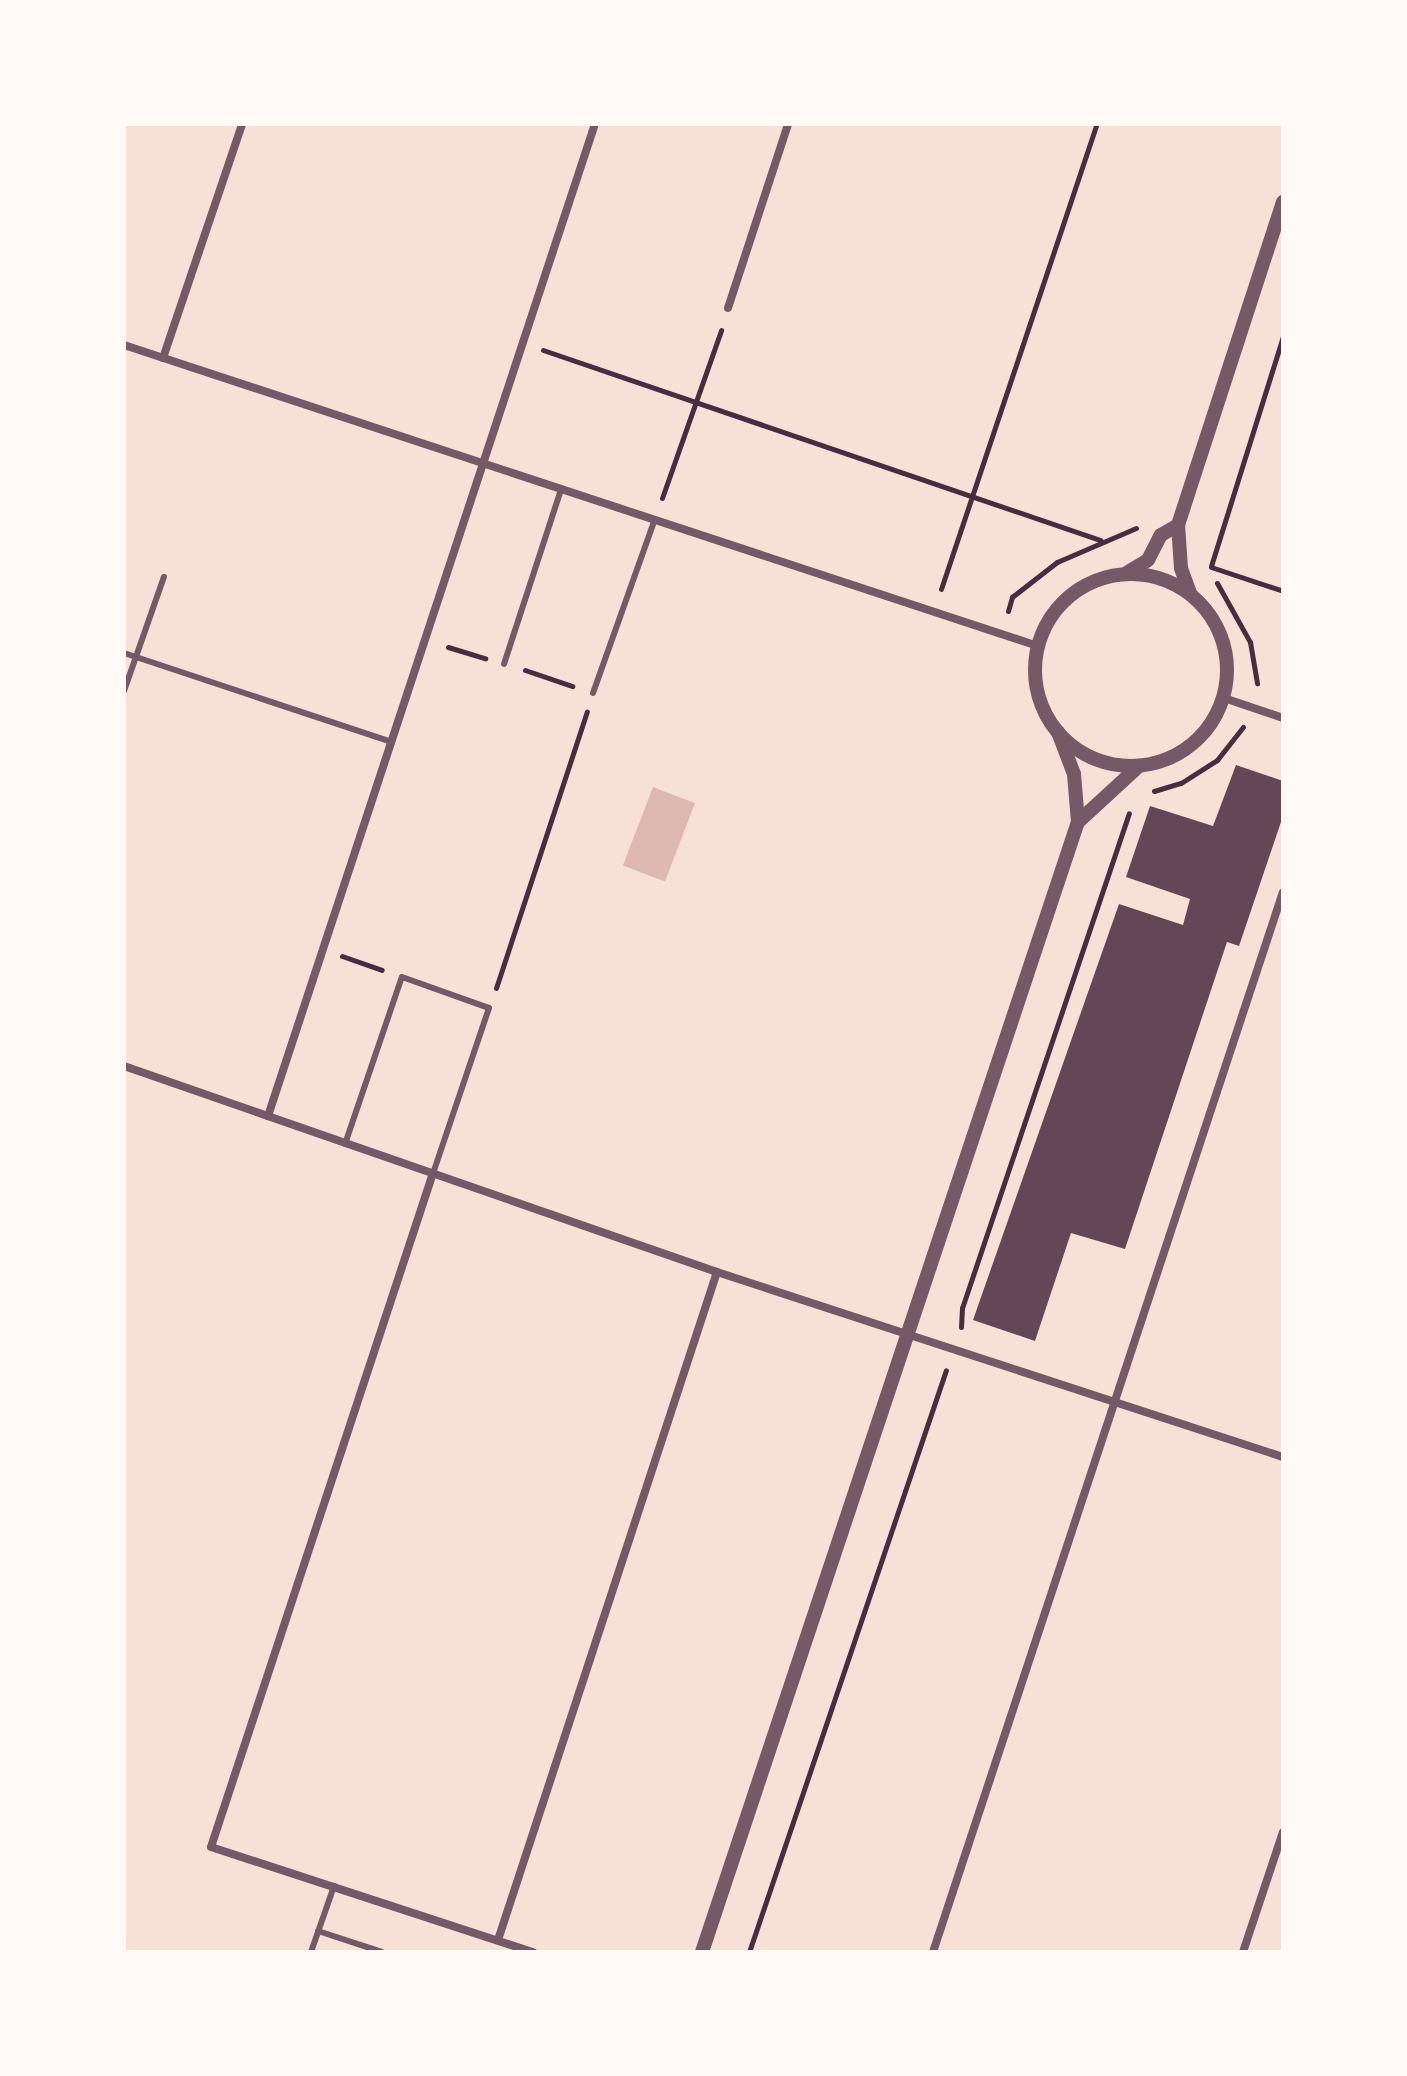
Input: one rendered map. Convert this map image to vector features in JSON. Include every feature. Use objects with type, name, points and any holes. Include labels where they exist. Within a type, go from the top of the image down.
[{"type":"street","points":[[163,358],[242,124]]},
{"type":"street","points":[[268,1116],[595,124]]},
{"type":"street","points":[[728,308],[788,124]]},
{"type":"street","points":[[1058,732],[1095,759],[1140,766],[1162,762],[1192,744],[1215,719],[1224,698],[1228,675],[1219,629],[1190,593],[1181,568],[1178,525],[1283,202]]},
{"type":"street","points":[[124,345],[1038,646]]},
{"type":"street","points":[[702,1952],[1078,822],[1074,774],[1058,732],[1037,692],[1038,646],[1044,627],[1069,596],[1086,584],[1125,573],[1148,560],[1161,535],[1178,525]]},
{"type":"street","points":[[1125,573],[1159,578],[1190,593]]},
{"type":"street","points":[[1224,698],[1283,718]]},
{"type":"street","points":[[1078,822],[1140,766]]},
{"type":"street","points":[[933,1952],[1283,892]]},
{"type":"street","points":[[124,1066],[432,1176],[1283,1457]]},
{"type":"street","points":[[432,1176],[211,1847],[533,1952]]},
{"type":"street","points":[[498,1940],[717,1272]]},
{"type":"street","points":[[1243,1952],[1283,1832]]},
{"type":"lane","points":[[504,664],[561,490]]},
{"type":"lane","points":[[593,693],[654,522]]},
{"type":"lane","points":[[124,691],[164,577]]},
{"type":"lane","points":[[124,653],[391,742]]},
{"type":"lane","points":[[345,1144],[402,977],[489,1008],[432,1176]]},
{"type":"lane","points":[[311,1952],[334,1886]]},
{"type":"lane","points":[[318,1931],[382,1952]]},
{"type":"path","points":[[933,612],[1097,124]]},
{"type":"path","points":[[654,522],[728,308]]},
{"type":"path","points":[[1146,795],[1181,783],[1217,760],[1240,735],[1257,686],[1250,642],[1211,567],[1283,336]]},
{"type":"path","points":[[523,343],[1100,540]]},
{"type":"path","points":[[1001,635],[1012,597],[1057,562],[1100,540],[1133,528],[1161,535]]},
{"type":"path","points":[[1211,567],[1283,591]]},
{"type":"path","points":[[424,640],[593,693],[489,1008]]},
{"type":"path","points":[[749,1952],[936,1388],[954,1350],[962,1308],[1132,807]]},
{"type":"path","points":[[322,949],[402,977]]},
{"type":"shaded area","points":[[653,787],[695,803],[665,882],[623,865]]},
{"type":"building","points":[[1236,765],[1283,781],[1283,816],[1239,946],[1227,942],[1125,1249],[1071,1233],[1035,1341],[973,1320],[1119,904],[1183,925],[1190,899],[1126,877],[1150,806],[1213,826]]}]
